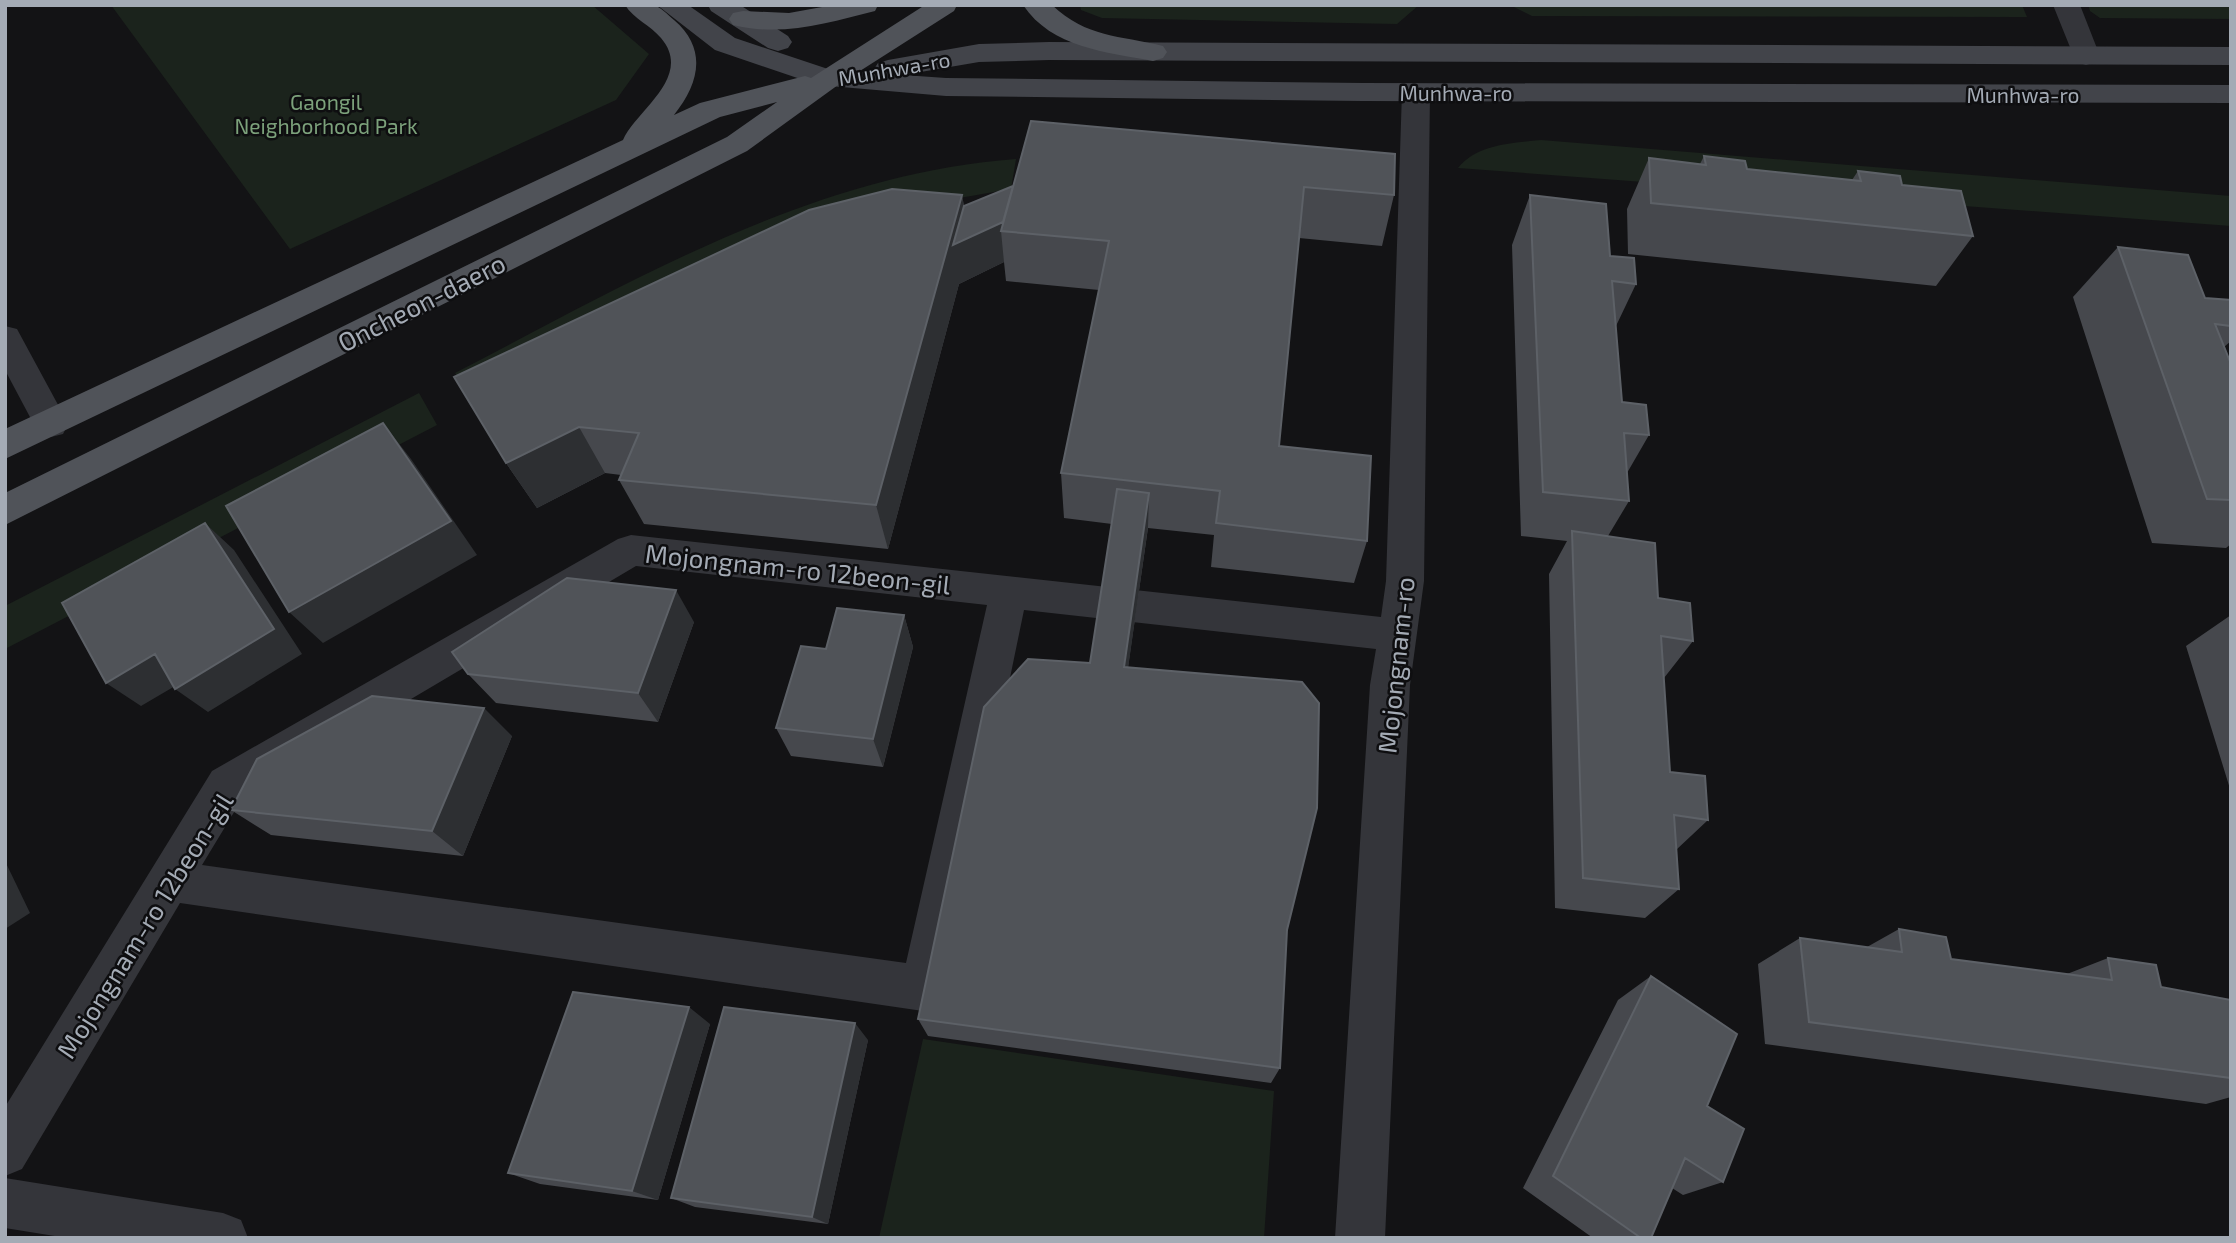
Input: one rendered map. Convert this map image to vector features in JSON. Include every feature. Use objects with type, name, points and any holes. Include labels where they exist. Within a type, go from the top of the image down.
[{"type":"main road","points":[[625,151],[656,119],[677,90],[686,64],[676,37],[638,5]]},
{"type":"main road","points":[[670,5],[725,44],[828,79]]},
{"type":"main road","points":[[732,12],[779,24],[795,23],[864,5]]},
{"type":"main road","name":"Oncheon-daero","points":[[5,510],[737,144],[828,79],[944,5]]},
{"type":"main road","points":[[1036,5],[1060,28],[1097,41],[1153,52]]},
{"type":"main road","points":[[732,12],[828,79]]},
{"type":"main road","name":"Munhwa-ro","points":[[828,79],[979,53],[2231,56]]},
{"type":"main road","name":"Oncheon-daero","points":[[5,445],[710,110],[828,79]]},
{"type":"main road","name":"Munhwa-ro","points":[[828,79],[946,88],[2231,94]]},
{"type":"street","points":[[2066,5],[2087,56]]},
{"type":"street","name":"Mojongnam-ro","points":[[1360,1238],[1390,685],[1405,581],[1416,92]]},
{"type":"street","points":[[5,338],[51,424]]},
{"type":"street","name":"Mojongnam-ro 12beon-gil","points":[[5,1152],[227,785],[631,550],[1397,635]]},
{"type":"street","points":[[169,881],[923,988],[1009,592]]},
{"type":"street","points":[[5,1203],[223,1238]]},
{"type":"green space","name":"Gaongil Neighborhood Park","points":[[111,5],[592,5],[649,54],[616,100],[290,249]]},
{"type":"green space","points":[[1080,5],[1419,5],[1397,24],[1102,18],[1081,10]]},
{"type":"green space","points":[[1510,5],[2022,5],[2027,17],[1532,16]]},
{"type":"green space","points":[[2088,5],[2231,5],[2231,19],[2100,18],[2090,11]]},
{"type":"green space","points":[[1541,140],[2231,196],[2231,226],[1458,168],[1485,149]]},
{"type":"green space","points":[[1016,159],[1011,189],[925,204],[476,404],[455,373],[657,269],[796,209],[868,186],[941,169]]},
{"type":"green space","points":[[419,393],[437,425],[5,649],[5,606]]},
{"type":"green space","points":[[923,1039],[1274,1091],[1264,1238],[879,1238]]},
{"type":"building","points":[[1031,121],[1395,154],[1394,195],[1304,187],[1279,446],[1371,456],[1367,541],[1216,523],[1220,491],[1061,473],[1109,241],[1001,231]]},
{"type":"building","points":[[1704,156],[1745,161],[1747,169],[1861,181],[1858,171],[1900,176],[1902,185],[1961,191],[1973,236],[1651,203],[1649,158],[1706,165]]},
{"type":"building","points":[[1013,186],[1003,222],[953,245],[964,206]]},
{"type":"building","points":[[892,189],[962,195],[876,505],[619,480],[639,433],[579,427],[506,463],[454,377],[809,210]]},
{"type":"building","points":[[1530,195],[1606,204],[1610,256],[1634,258],[1636,284],[1612,281],[1622,402],[1646,405],[1649,435],[1624,433],[1629,501],[1543,492]]},
{"type":"building","points":[[2118,247],[2188,255],[2205,298],[2231,300],[2231,326],[2215,324],[2231,364],[2231,500],[2207,499]]},
{"type":"building","points":[[383,423],[451,521],[289,612],[226,506]]},
{"type":"building","points":[[1117,489],[1149,493],[1124,667],[1302,682],[1319,703],[1317,808],[1287,930],[1280,1068],[918,1019],[984,707],[1028,659],[1090,663]]},
{"type":"building","points":[[205,523],[274,629],[175,689],[155,654],[106,683],[62,603]]},
{"type":"building","points":[[1572,531],[1655,543],[1658,598],[1690,603],[1693,641],[1661,636],[1670,772],[1705,776],[1708,820],[1674,815],[1679,889],[1583,878]]},
{"type":"building","points":[[567,578],[676,590],[638,693],[468,674],[452,652]]},
{"type":"building","points":[[837,608],[904,615],[873,739],[776,728],[801,646],[826,649]]},
{"type":"building","points":[[372,696],[484,708],[432,831],[231,810],[257,759]]},
{"type":"building","points":[[1899,929],[1946,937],[1951,959],[2112,980],[2108,958],[2156,965],[2161,987],[2231,1000],[2231,1078],[1809,1022],[1800,938],[1902,952]]},
{"type":"building","points":[[1651,976],[1737,1034],[1707,1106],[1744,1129],[1723,1182],[1685,1158],[1651,1238],[1641,1238],[1553,1176]]},
{"type":"building","points":[[573,992],[689,1007],[632,1191],[508,1173]]},
{"type":"building","points":[[724,1007],[855,1023],[812,1217],[671,1198]]}]
